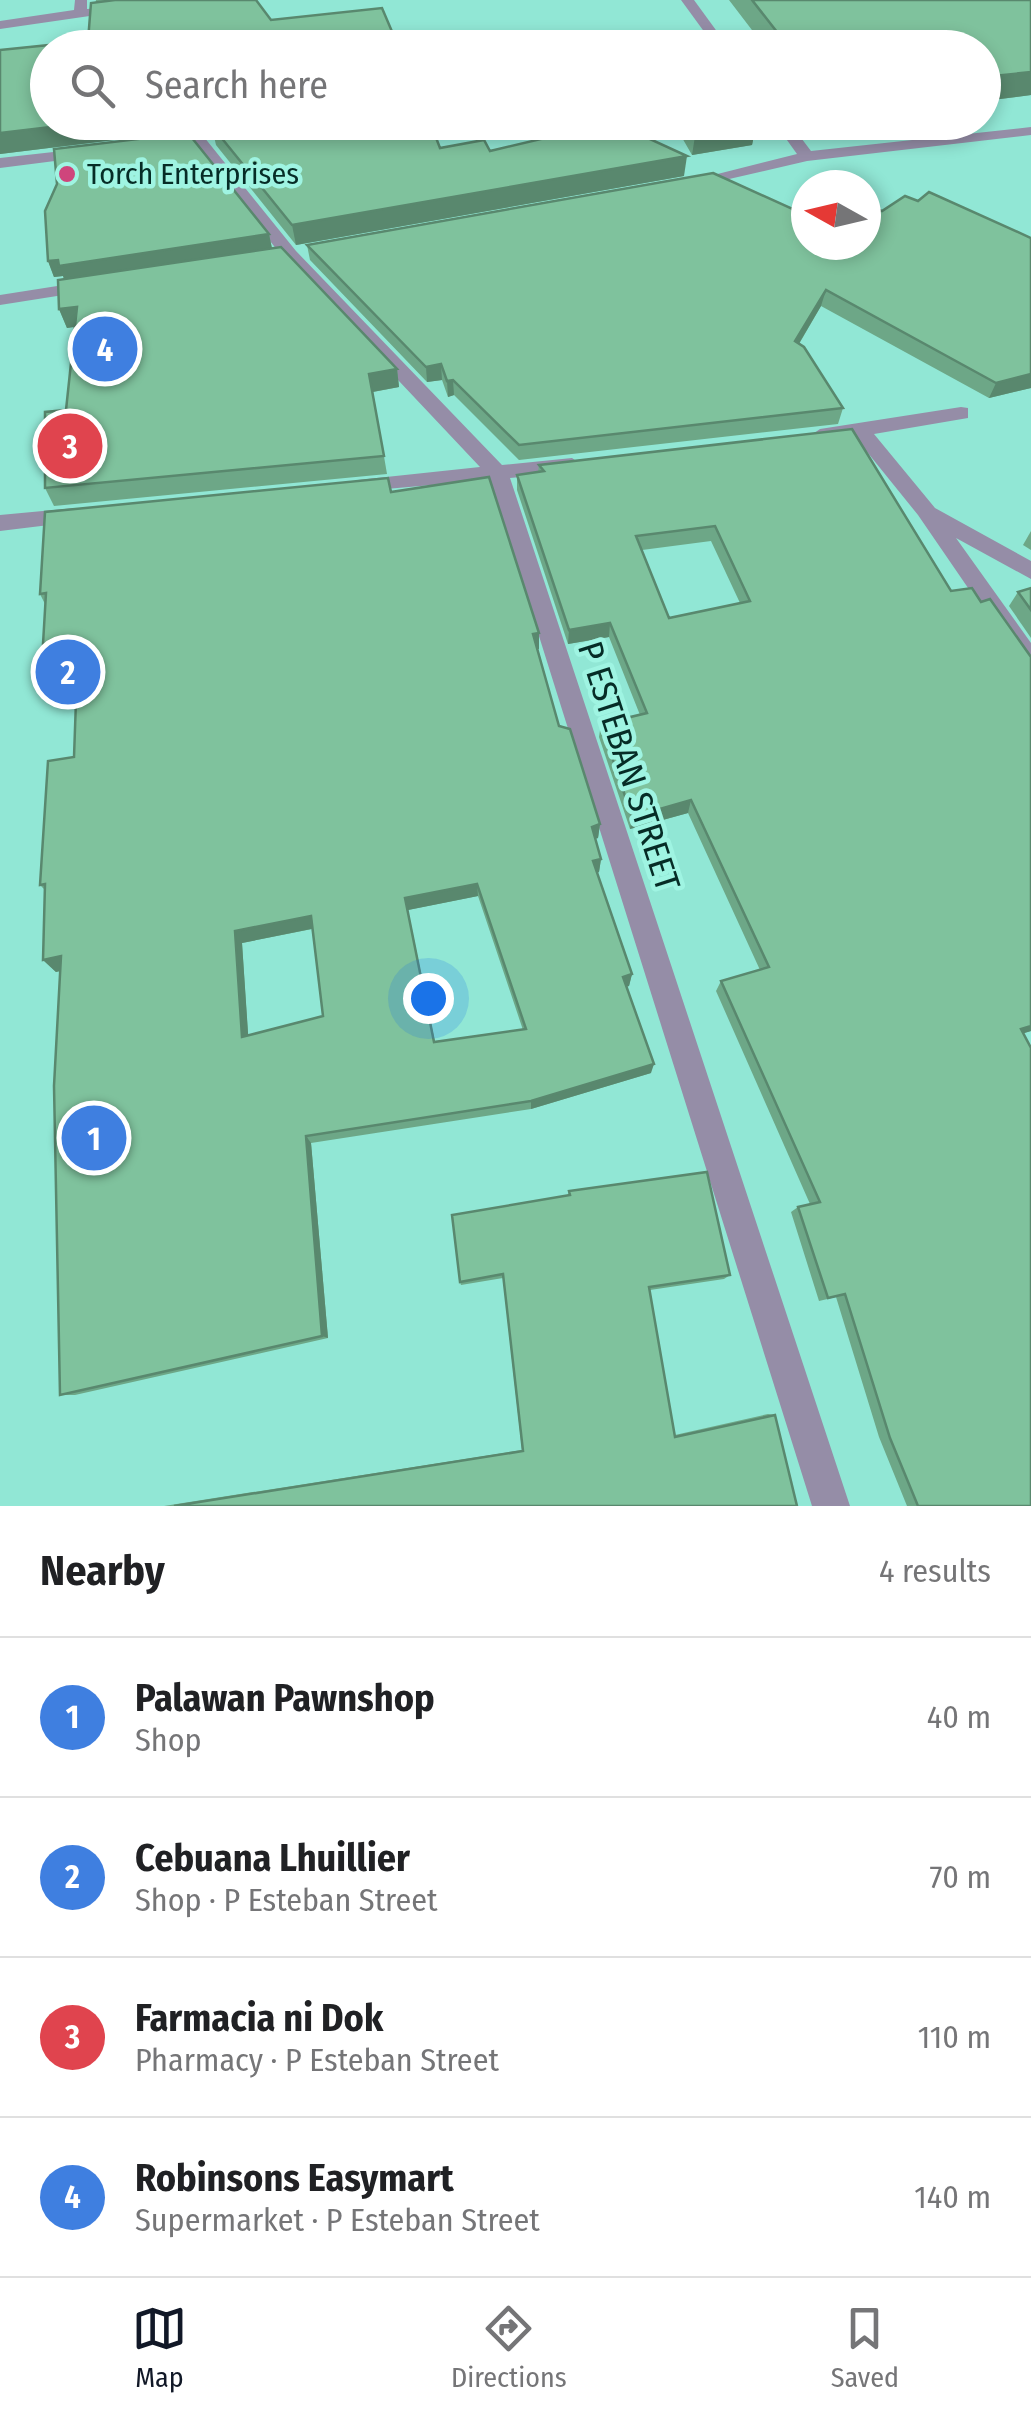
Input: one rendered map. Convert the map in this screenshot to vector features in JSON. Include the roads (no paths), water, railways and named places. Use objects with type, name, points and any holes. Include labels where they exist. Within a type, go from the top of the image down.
[{"type":"street","points":[[687,0],[710,30]]},
{"type":"street","points":[[0,25],[80,6],[136,9]]},
{"type":"street","points":[[1001,134],[1031,131]]},
{"type":"street","name":"P ESTEBAN STREET","points":[[200,140],[290,254],[498,474],[831,1506]]},
{"type":"street","points":[[794,140],[806,156]]},
{"type":"street","points":[[675,186],[806,156],[950,140]]},
{"type":"street","points":[[0,163],[109,150]]},
{"type":"street","points":[[0,300],[116,282]]},
{"type":"street","points":[[804,438],[862,432],[961,413]]},
{"type":"street","points":[[862,432],[924,510],[1031,661]]},
{"type":"street","points":[[345,489],[594,463]]},
{"type":"street","points":[[924,510],[1031,571]]},
{"type":"street","points":[[0,523],[96,514]]},
{"type":"place","name":"Torch Enterprises","points":[[67,174]]},
{"type":"place","name":"Robinsons Easymart","points":[[105,349]]},
{"type":"place","name":"Farmacia ni Dok","points":[[70,446]]},
{"type":"place","name":"Cebuana Lhuillier","points":[[68,672]]},
{"type":"place","name":"Palawan Pawnshop","points":[[94,1138]]}]
